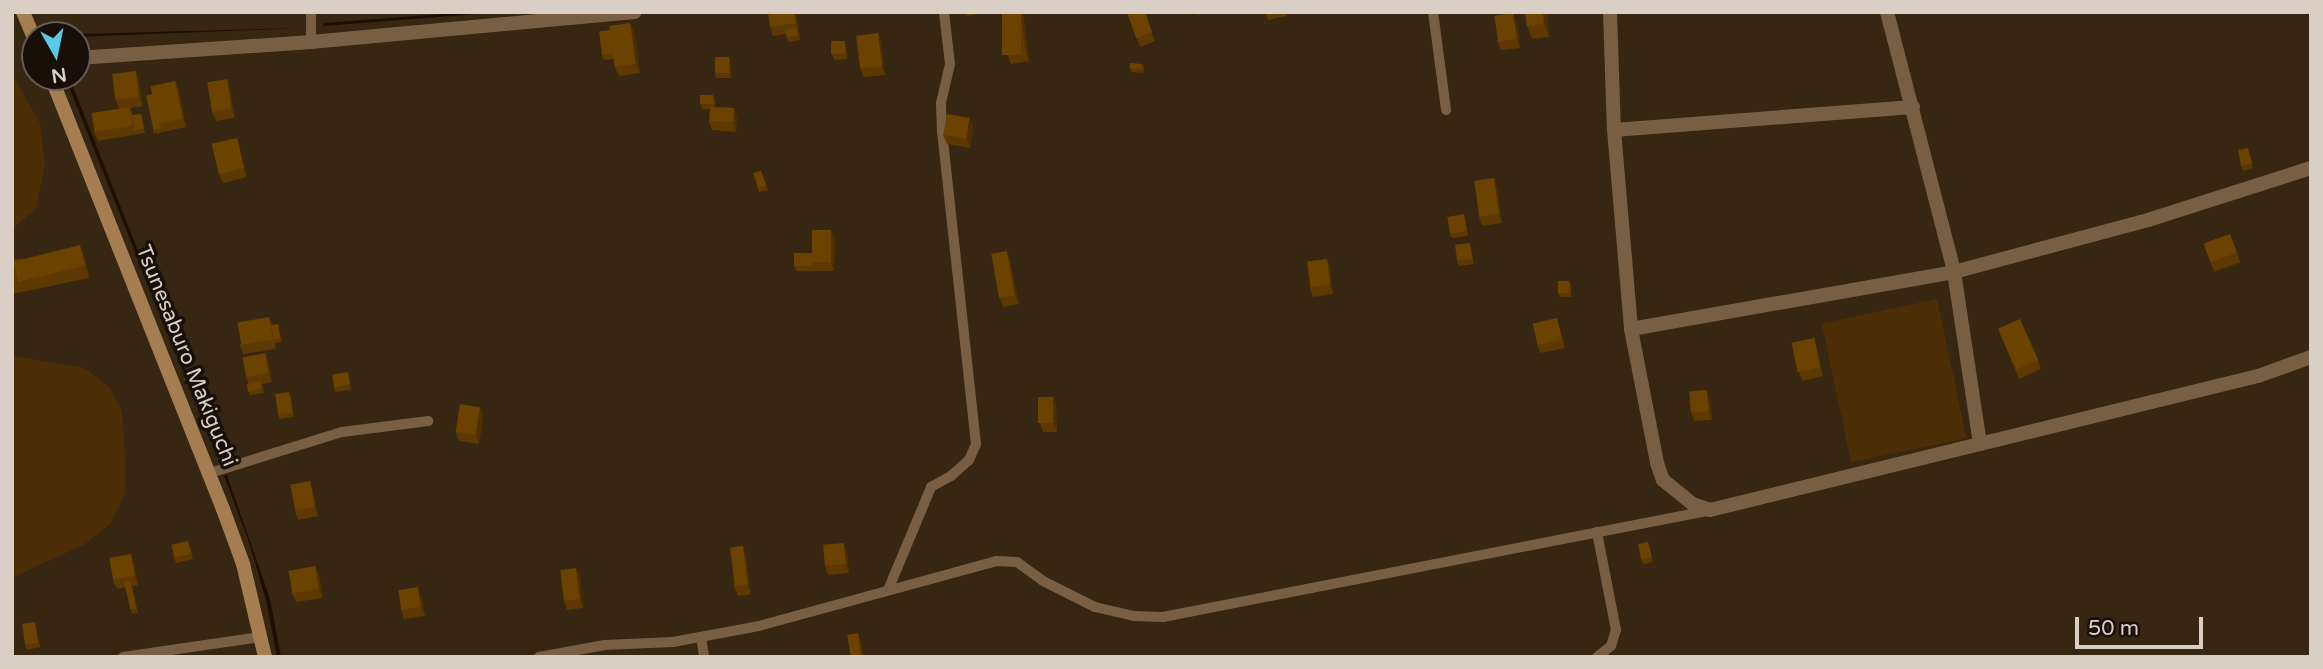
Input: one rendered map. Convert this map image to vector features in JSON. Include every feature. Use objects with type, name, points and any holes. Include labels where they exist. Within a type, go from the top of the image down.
[{"type":"street","points":[[1610,12],[1614,130],[1631,328],[1654,450],[1663,480],[1693,504],[1710,510],[2258,376],[2311,357]]},
{"type":"street","points":[[1887,12],[1954,272],[1980,444]]},
{"type":"street","points":[[91,57],[311,42],[528,18],[628,13]]},
{"type":"street","name":"Tsunesaburo Makiguchi","points":[[57,91],[210,473],[243,564],[265,657]]},
{"type":"street","points":[[1614,130],[1913,107]]},
{"type":"street","points":[[1631,328],[1954,272],[2148,220],[2311,168]]},
{"type":"lane","points":[[311,12],[311,42]]},
{"type":"lane","points":[[888,590],[928,493],[932,487],[951,476],[969,460],[976,444],[942,132],[941,103],[951,49],[944,12]]},
{"type":"lane","points":[[1433,12],[1446,110]]},
{"type":"lane","points":[[210,473],[342,432],[428,421]]},
{"type":"lane","points":[[539,657],[605,645],[651,645],[759,626],[996,561],[1017,562],[1043,581],[1095,607],[1134,615],[1163,617],[1710,510]]},
{"type":"lane","points":[[1597,532],[1616,630],[1611,646],[1597,657]]},
{"type":"lane","points":[[123,657],[260,637]]},
{"type":"lane","points":[[701,637],[704,657]]},
{"type":"shaded area","points":[[468,12],[503,12],[323,26],[324,23]]},
{"type":"shaded area","points":[[301,28],[91,36],[91,34]]},
{"type":"shaded area","points":[[12,74],[40,123],[45,165],[36,209],[12,229]]},
{"type":"shaded area","points":[[71,91],[75,91],[220,457],[218,458]]},
{"type":"shaded area","points":[[1937,299],[1967,438],[1851,462],[1822,324]]},
{"type":"shaded area","points":[[12,356],[84,368],[109,387],[122,411],[126,467],[125,495],[110,524],[85,544],[12,578]]},
{"type":"shaded area","points":[[227,475],[270,599],[281,657],[277,657],[266,600],[248,539],[224,476]]},
{"type":"building","points":[[768,12],[794,12],[796,23],[770,27]]},
{"type":"building","points":[[1002,12],[1021,12],[1021,55],[1002,55]]},
{"type":"building","points":[[1127,12],[1145,12],[1152,32],[1136,38]]},
{"type":"building","points":[[1525,12],[1543,12],[1544,24],[1527,26]]},
{"type":"building","points":[[1513,13],[1517,39],[1498,42],[1494,16]]},
{"type":"building","points":[[630,23],[636,64],[615,67],[609,26]]},
{"type":"building","points":[[797,28],[798,35],[786,37],[785,30]]},
{"type":"building","points":[[610,30],[613,54],[602,55],[599,31]]},
{"type":"building","points":[[878,33],[882,66],[860,68],[856,36]]},
{"type":"building","points":[[831,41],[845,41],[845,54],[831,54]]},
{"type":"building","points":[[715,57],[729,57],[729,73],[715,73]]},
{"type":"building","points":[[1130,63],[1142,64],[1142,69],[1130,68]]},
{"type":"building","points":[[136,71],[139,97],[115,100],[112,74]]},
{"type":"building","points":[[227,79],[232,109],[212,112],[207,82]]},
{"type":"building","points":[[175,81],[183,118],[158,123],[151,86]]},
{"type":"building","points":[[153,94],[160,128],[153,130],[146,95]]},
{"type":"building","points":[[700,95],[713,95],[713,104],[700,104]]},
{"type":"building","points":[[130,107],[133,126],[94,132],[91,113]]},
{"type":"building","points":[[710,107],[734,108],[733,122],[710,121]]},
{"type":"building","points":[[141,114],[144,129],[135,130],[132,116]]},
{"type":"building","points":[[947,114],[970,118],[966,139],[943,135]]},
{"type":"building","points":[[237,138],[244,168],[219,174],[212,144]]},
{"type":"building","points":[[2248,148],[2252,163],[2241,166],[2238,150]]},
{"type":"building","points":[[761,171],[766,185],[759,188],[753,174]]},
{"type":"building","points":[[1494,178],[1499,214],[1479,216],[1474,181]]},
{"type":"building","points":[[1464,214],[1467,231],[1450,234],[1447,217]]},
{"type":"building","points":[[812,230],[831,230],[831,262],[812,262]]},
{"type":"building","points":[[2230,234],[2237,253],[2211,262],[2204,244]]},
{"type":"building","points":[[1470,243],[1472,259],[1457,261],[1455,245]]},
{"type":"building","points":[[80,245],[85,265],[18,282],[13,262]]},
{"type":"building","points":[[1007,251],[1015,295],[999,298],[991,254]]},
{"type":"building","points":[[794,253],[812,253],[813,266],[794,266]]},
{"type":"building","points":[[1327,259],[1330,285],[1310,287],[1307,261]]},
{"type":"building","points":[[1558,281],[1569,281],[1569,293],[1558,293]]},
{"type":"building","points":[[269,317],[273,340],[241,345],[237,323]]},
{"type":"building","points":[[1557,318],[1562,339],[1538,345],[1533,324]]},
{"type":"building","points":[[2020,319],[2038,360],[2016,370],[1998,329]]},
{"type":"building","points":[[278,324],[280,338],[273,339],[272,325]]},
{"type":"building","points":[[1814,338],[1820,367],[1798,372],[1792,343]]},
{"type":"building","points":[[265,353],[269,373],[246,377],[242,357]]},
{"type":"building","points":[[348,372],[350,385],[334,387],[332,375]]},
{"type":"building","points":[[260,381],[262,388],[248,392],[247,385]]},
{"type":"building","points":[[1707,390],[1709,411],[1691,412],[1689,392]]},
{"type":"building","points":[[289,392],[292,413],[278,415],[275,394]]},
{"type":"building","points":[[1038,397],[1053,397],[1053,423],[1038,423]]},
{"type":"building","points":[[460,404],[480,407],[475,435],[456,432]]},
{"type":"building","points":[[310,481],[315,507],[295,510],[290,485]]},
{"type":"building","points":[[188,541],[191,554],[174,557],[171,545]]},
{"type":"building","points":[[1648,542],[1652,557],[1641,560],[1638,544]]},
{"type":"building","points":[[844,543],[846,564],[825,566],[823,545]]},
{"type":"building","points":[[743,546],[748,585],[735,586],[730,548]]},
{"type":"building","points":[[131,554],[135,576],[113,579],[109,558]]},
{"type":"building","points":[[315,566],[319,589],[292,593],[288,571]]},
{"type":"building","points":[[576,568],[580,599],[564,601],[560,570]]},
{"type":"building","points":[[130,581],[136,608],[130,610],[124,582]]},
{"type":"building","points":[[418,587],[421,607],[401,610],[398,590]]},
{"type":"building","points":[[35,622],[38,643],[25,645],[22,624]]},
{"type":"building","points":[[858,633],[862,657],[851,657],[847,635]]}]
